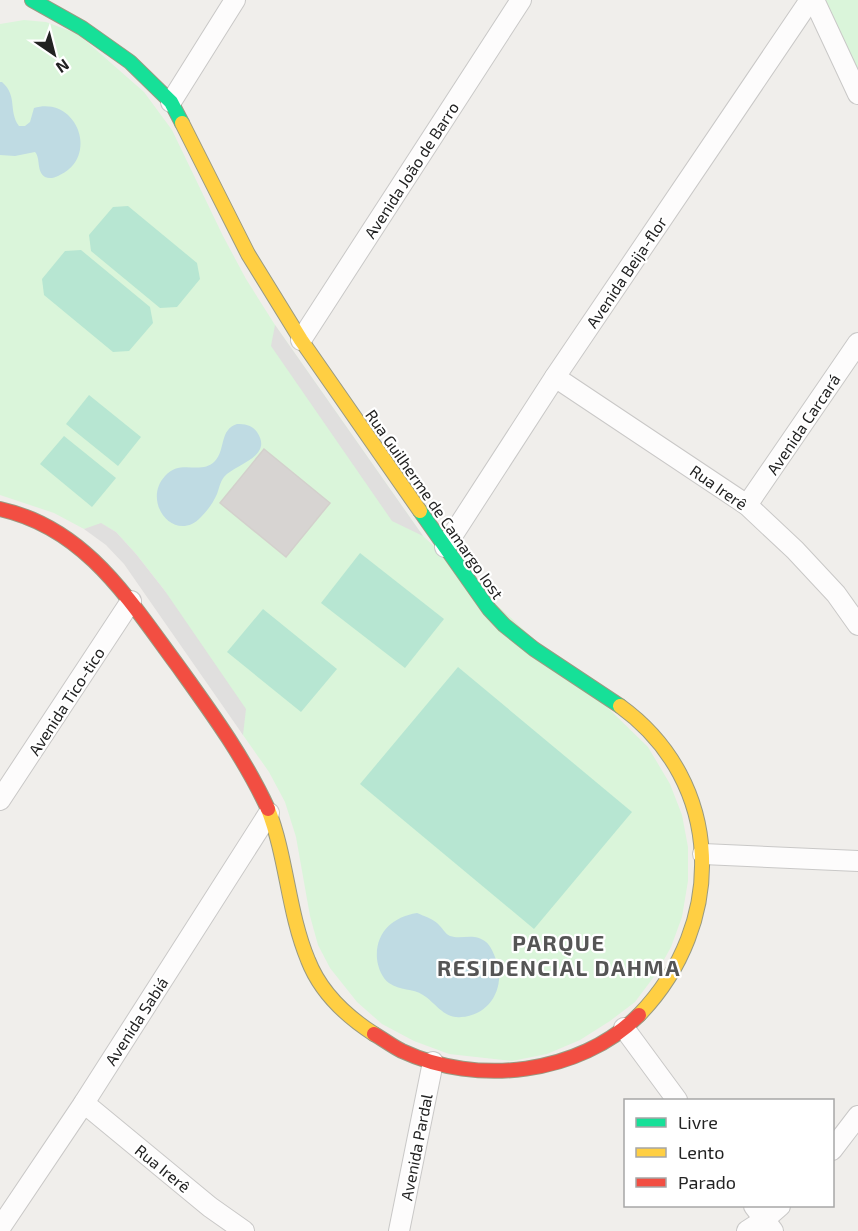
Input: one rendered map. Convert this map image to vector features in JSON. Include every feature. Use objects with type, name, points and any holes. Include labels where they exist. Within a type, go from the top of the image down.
[{"type":"street","name":"Rua Guilherme de Camargo Iost","points":[[0,509],[28,516],[57,532],[82,549],[107,573],[131,602],[225,734],[252,775],[269,813],[283,857],[300,937],[310,965],[335,1002],[360,1025],[399,1050],[433,1062],[488,1071],[522,1070],[555,1063],[587,1050],[624,1028],[643,1011],[665,985],[682,956],[694,924],[701,891],[703,854],[698,823],[688,790],[673,760],[652,734],[627,711],[518,638],[489,609],[301,340],[248,254],[171,102],[130,62],[82,28],[32,0]]},
{"type":"street","points":[[171,102],[235,0]]},
{"type":"street","name":"Avenida João de Barro","points":[[301,340],[521,0]]},
{"type":"street","points":[[812,0],[858,94]]},
{"type":"street","name":"Avenida Beija-flor","points":[[445,547],[555,377],[812,0]]},
{"type":"street","name":"Avenida Carcará","points":[[747,505],[858,343]]},
{"type":"street","name":"Rua Irerê","points":[[555,377],[747,505],[795,550],[836,594],[858,625]]},
{"type":"street","name":"Avenida Tico-tico","points":[[0,800],[131,602]]},
{"type":"street","name":"Avenida Sabiá","points":[[0,1228],[84,1103],[269,813]]},
{"type":"street","points":[[703,854],[858,861]]},
{"type":"street","points":[[624,1028],[676,1099]]},
{"type":"street","name":"Avenida Pardal","points":[[399,1231],[433,1062]]},
{"type":"street","name":"Rua Irerê","points":[[84,1103],[210,1207],[244,1231]]},
{"type":"street","points":[[834,1147],[858,1116]]},
{"type":"street","points":[[747,1231],[779,1207]]},
{"type":"green space","points":[[824,0],[858,0],[858,69]]},
{"type":"green space","points":[[24,20],[46,22],[78,34],[144,92],[172,130],[246,279],[275,325],[423,536],[648,747],[670,784],[682,815],[688,847],[688,881],[682,917],[671,947],[656,974],[635,1002],[580,1040],[547,1054],[512,1061],[449,1054],[414,1041],[382,1024],[357,1002],[330,968],[318,945],[310,916],[296,837],[285,802],[269,772],[243,735],[165,591],[116,532],[102,524],[84,529],[54,513],[0,495],[0,24]]},
{"type":"green space","points":[[128,206],[197,263],[200,279],[177,307],[160,308],[91,251],[89,235],[113,207]]},
{"type":"green space","points":[[81,250],[150,307],[153,323],[129,351],[113,352],[44,295],[42,279],[65,251]]},
{"type":"green space","points":[[89,395],[141,437],[118,466],[66,424]]},
{"type":"green space","points":[[64,436],[116,478],[92,507],[40,464]]},
{"type":"green space","points":[[360,553],[444,619],[405,668],[321,603]]},
{"type":"green space","points":[[263,609],[337,669],[301,712],[227,652]]},
{"type":"green space","points":[[458,667],[632,812],[534,929],[360,784]]},
{"type":"shaded area","points":[[275,325],[423,536],[392,521],[271,346]]},
{"type":"shaded area","points":[[101,523],[116,532],[165,591],[246,709],[243,735],[124,564],[106,545],[84,529]]},
{"type":"water","points":[[0,82],[7,87],[10,93],[14,115],[19,126],[25,126],[30,122],[34,108],[49,106],[62,111],[72,119],[81,143],[78,156],[71,167],[58,176],[48,178],[40,172],[35,152],[15,156],[0,155]]},
{"type":"water","points":[[237,424],[248,425],[257,432],[261,448],[251,459],[224,477],[214,500],[201,517],[191,524],[181,526],[172,523],[164,517],[157,497],[159,486],[165,476],[177,468],[203,467],[215,461],[221,451],[225,435],[231,427]]},
{"type":"water","points":[[417,913],[435,921],[450,936],[477,937],[490,947],[498,967],[498,987],[489,1004],[481,1011],[461,1017],[450,1016],[423,995],[393,986],[382,976],[377,950],[382,934],[393,922]]},
{"type":"building","points":[[264,449],[330,503],[286,557],[220,503]]},
{"type":"traffic: fast","points":[[32,0],[82,28],[130,62],[171,102],[182,123]]},
{"type":"traffic: fast","points":[[420,511],[489,609],[504,625],[534,649],[620,706]]},
{"type":"traffic: slow","points":[[182,123],[248,254],[301,340],[420,511]]},
{"type":"traffic: slow","points":[[620,706],[655,737],[680,774],[695,813],[702,855],[699,897],[688,939],[668,979],[639,1015]]},
{"type":"traffic: slow","points":[[268,809],[301,942],[313,971],[335,1002],[374,1034]]},
{"type":"traffic: jam","points":[[0,509],[30,518],[57,532],[81,550],[123,592],[215,718],[238,753],[268,809]]},
{"type":"traffic: jam","points":[[374,1034],[402,1051],[431,1062],[462,1069],[494,1071],[526,1069],[557,1062],[587,1051],[615,1035],[639,1015]]},
{"type":"district","name":"PARQUE RESIDENCIAL DAHMA","points":[[559,954]]}]
